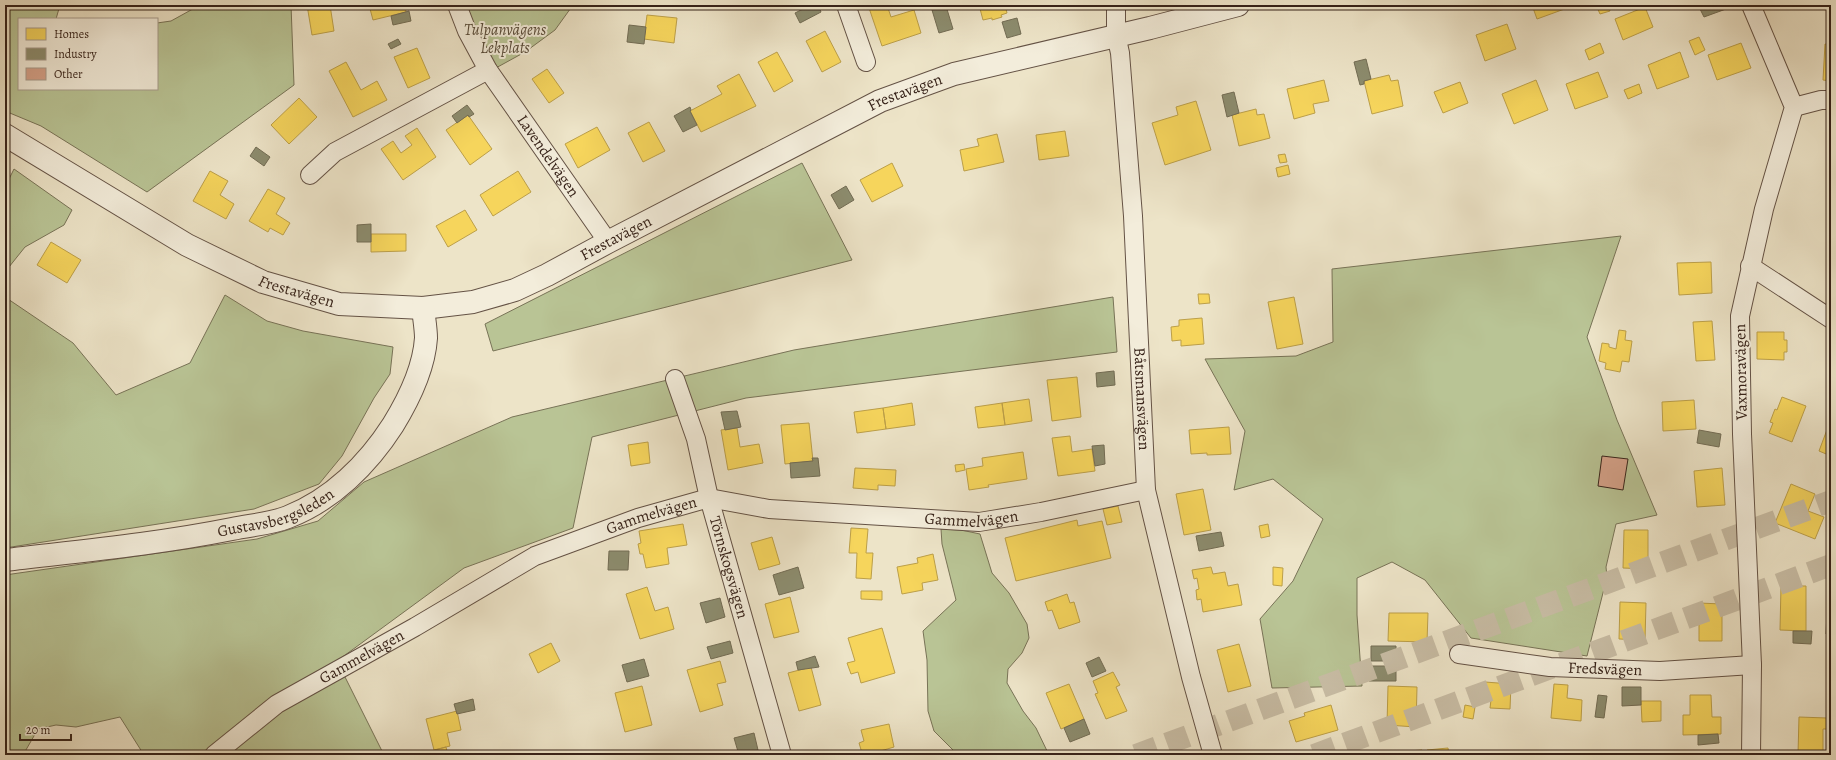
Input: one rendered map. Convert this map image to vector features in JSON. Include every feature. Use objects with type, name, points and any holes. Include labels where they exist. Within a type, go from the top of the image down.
[{"type":"street","name":"Lavendelvägen","points":[[457,5],[467,31],[488,70],[608,242]]},
{"type":"street","points":[[846,5],[866,62]]},
{"type":"street","name":"Båtsmansvägen","points":[[1116,5],[1116,35],[1120,53],[1133,216],[1146,490],[1190,677],[1213,755]]},
{"type":"street","name":"Frestavägen","points":[[5,135],[187,245],[263,282],[339,304],[423,308],[473,302],[515,290],[547,275],[880,101],[954,74],[1238,5]]},
{"type":"street","points":[[1751,5],[1794,107],[1821,100],[1831,100]]},
{"type":"street","points":[[310,175],[335,152],[488,70]]},
{"type":"street","name":"Vaxmoravägen","points":[[1751,755],[1752,665],[1742,434],[1740,316],[1764,209],[1794,107]]},
{"type":"street","points":[[1750,266],[1831,319]]},
{"type":"street","name":"Gustavsbergsleden","points":[[5,560],[143,544],[288,518],[326,498],[362,465],[383,441],[404,408],[418,375],[426,338],[423,308]]},
{"type":"street","name":"Törnskogsvägen","points":[[676,379],[696,439],[709,498],[782,755]]},
{"type":"street","name":"Gammelvägen","points":[[214,755],[277,704],[415,627],[534,556],[638,518],[709,498],[769,509],[979,522],[1041,512],[1146,490]]},
{"type":"street","name":"Fredsvägen","points":[[1459,654],[1558,668],[1660,671],[1752,665]]},
{"type":"green space","points":[[5,5],[60,5],[56,18],[18,18],[18,90],[158,90],[158,23],[171,21],[200,5],[291,5],[294,85],[147,192],[41,126],[5,111]]},
{"type":"green space","name":"Tulpanvägens Lekplats","points":[[463,5],[573,5],[555,30],[525,52],[494,69]]},
{"type":"green space","points":[[802,163],[852,260],[493,351],[485,324]]},
{"type":"green space","points":[[14,169],[72,210],[64,225],[25,247],[5,272],[5,187]]},
{"type":"green space","points":[[1621,236],[1587,337],[1617,420],[1657,515],[1616,524],[1606,567],[1607,577],[1587,656],[1471,638],[1425,580],[1392,562],[1357,578],[1357,615],[1362,686],[1272,688],[1260,619],[1293,581],[1323,519],[1273,479],[1234,490],[1245,431],[1205,359],[1296,356],[1333,342],[1332,269]]},
{"type":"green space","points":[[225,295],[267,321],[303,331],[393,347],[390,374],[374,398],[342,456],[319,484],[254,509],[5,548],[5,297],[73,343],[116,395],[190,363]]},
{"type":"green space","points":[[1113,297],[1117,352],[746,398],[592,437],[573,528],[464,568],[337,661],[384,755],[144,755],[120,717],[76,727],[56,725],[38,729],[23,755],[5,755],[5,575],[257,539],[318,521],[364,482],[512,417],[794,350]]},
{"type":"green space","points":[[941,529],[961,530],[980,534],[992,573],[1009,593],[1027,624],[1029,638],[1022,653],[1008,669],[1007,683],[1023,711],[1036,728],[1049,755],[958,755],[934,731],[928,711],[927,660],[923,631],[956,600],[942,544]]},
{"type":"building: Homes","points":[[307,5],[330,5],[334,31],[312,35]]},
{"type":"building: Homes","points":[[369,5],[405,5],[406,12],[373,20]]},
{"type":"building: Homes","points":[[868,5],[887,5],[891,17],[914,10],[921,33],[882,46]]},
{"type":"building: Homes","points":[[979,5],[1005,5],[1007,13],[1001,15],[1002,17],[992,20],[992,18],[983,20]]},
{"type":"building: Homes","points":[[1532,5],[1570,5],[1570,7],[1537,19]]},
{"type":"building: Homes","points":[[1596,5],[1608,5],[1610,11],[1600,14]]},
{"type":"building: Homes","points":[[1645,7],[1653,27],[1623,40],[1615,19]]},
{"type":"building: Homes","points":[[647,15],[677,18],[674,43],[644,39]]},
{"type":"building: Homes","points":[[1507,24],[1516,49],[1485,61],[1476,35]]},
{"type":"building: Homes","points":[[825,31],[841,62],[822,72],[806,41]]},
{"type":"building: Homes","points":[[1699,37],[1705,50],[1695,55],[1689,41]]},
{"type":"building: Homes","points":[[1600,43],[1604,53],[1589,60],[1585,50]]},
{"type":"building: Homes","points":[[1741,43],[1751,68],[1717,80],[1708,55]]},
{"type":"building: Homes","points":[[1825,44],[1831,45],[1831,81],[1823,80]]},
{"type":"building: Homes","points":[[417,48],[430,78],[408,88],[394,57]]},
{"type":"building: Homes","points":[[777,52],[793,81],[774,92],[758,62]]},
{"type":"building: Homes","points":[[1680,52],[1689,77],[1657,89],[1648,65]]},
{"type":"building: Homes","points":[[346,62],[361,90],[377,81],[387,100],[353,117],[329,71]]},
{"type":"building: Homes","points":[[547,69],[564,93],[549,103],[532,79]]},
{"type":"building: Homes","points":[[1598,72],[1608,97],[1575,109],[1566,84]]},
{"type":"building: Homes","points":[[739,74],[756,106],[701,132],[690,111],[722,94],[717,86]]},
{"type":"building: Homes","points":[[1389,75],[1391,81],[1398,80],[1403,106],[1372,114],[1364,81]]},
{"type":"building: Homes","points":[[1324,80],[1329,101],[1313,104],[1315,113],[1294,119],[1287,89]]},
{"type":"building: Homes","points":[[1536,80],[1548,110],[1514,124],[1502,94]]},
{"type":"building: Homes","points":[[1460,82],[1468,103],[1443,113],[1434,92]]},
{"type":"building: Homes","points":[[1639,84],[1642,93],[1628,99],[1624,90]]},
{"type":"building: Homes","points":[[299,98],[317,117],[289,144],[271,125]]},
{"type":"building: Homes","points":[[1196,101],[1211,150],[1165,165],[1152,123],[1178,115],[1176,107]]},
{"type":"building: Homes","points":[[1256,109],[1257,115],[1264,114],[1270,138],[1239,146],[1232,115]]},
{"type":"building: Homes","points":[[468,115],[492,149],[470,165],[446,130]]},
{"type":"building: Homes","points":[[649,122],[665,151],[643,162],[628,133]]},
{"type":"building: Homes","points":[[597,127],[610,150],[578,168],[565,144]]},
{"type":"building: Homes","points":[[417,128],[436,157],[403,180],[381,149],[393,141],[401,153],[412,145],[405,136]]},
{"type":"building: Homes","points":[[1065,131],[1069,156],[1039,160],[1036,135]]},
{"type":"building: Homes","points":[[997,134],[1004,162],[964,171],[960,150],[979,146],[977,139]]},
{"type":"building: Homes","points":[[1285,154],[1287,162],[1280,163],[1278,155]]},
{"type":"building: Homes","points":[[892,163],[903,186],[872,202],[860,180]]},
{"type":"building: Homes","points":[[1288,165],[1290,174],[1278,177],[1276,168]]},
{"type":"building: Homes","points":[[210,171],[228,181],[220,195],[234,204],[226,219],[193,201]]},
{"type":"building: Homes","points":[[518,171],[531,192],[493,216],[480,195]]},
{"type":"building: Homes","points":[[268,189],[285,198],[276,214],[290,223],[283,235],[270,228],[268,232],[249,221]]},
{"type":"building: Homes","points":[[465,210],[477,230],[448,247],[436,226]]},
{"type":"building: Homes","points":[[371,234],[406,234],[406,251],[371,252]]},
{"type":"building: Homes","points":[[51,242],[81,260],[67,283],[37,265]]},
{"type":"building: Homes","points":[[1711,262],[1712,293],[1679,295],[1677,263]]},
{"type":"building: Homes","points":[[1198,294],[1209,294],[1210,303],[1199,304]]},
{"type":"building: Homes","points":[[1294,297],[1303,344],[1277,349],[1268,302]]},
{"type":"building: Homes","points":[[1202,318],[1204,344],[1181,346],[1181,340],[1172,341],[1171,327],[1179,326],[1179,320]]},
{"type":"building: Homes","points":[[1712,321],[1715,360],[1696,361],[1693,322]]},
{"type":"building: Homes","points":[[1619,330],[1626,331],[1625,340],[1632,341],[1629,362],[1622,361],[1620,372],[1605,369],[1606,363],[1599,361],[1602,343],[1609,344],[1609,347],[1616,349]]},
{"type":"building: Homes","points":[[1757,332],[1784,332],[1784,340],[1787,340],[1787,352],[1784,352],[1784,360],[1757,359]]},
{"type":"building: Homes","points":[[1077,377],[1081,417],[1052,421],[1047,380]]},
{"type":"building: Homes","points":[[1782,397],[1806,406],[1792,442],[1769,433],[1773,423],[1770,422]]},
{"type":"building: Homes","points":[[1029,399],[1032,421],[1005,425],[1002,403]]},
{"type":"building: Homes","points":[[1694,400],[1696,429],[1663,431],[1662,402]]},
{"type":"building: Homes","points":[[912,403],[915,425],[886,429],[883,408]]},
{"type":"building: Homes","points":[[1002,403],[1005,425],[978,428],[975,407]]},
{"type":"building: Homes","points":[[883,408],[886,429],[857,433],[854,412]]},
{"type":"building: Homes","points":[[1831,419],[1831,456],[1819,451]]},
{"type":"building: Homes","points":[[809,423],[813,461],[785,464],[781,425]]},
{"type":"building: Homes","points":[[1229,427],[1231,454],[1191,454],[1189,430]]},
{"type":"building: Homes","points":[[737,428],[740,447],[759,444],[763,463],[728,470],[721,430]]},
{"type":"building: Homes","points":[[1070,436],[1072,452],[1092,449],[1095,471],[1058,476],[1052,438]]},
{"type":"building: Homes","points":[[648,442],[650,463],[631,466],[628,445]]},
{"type":"building: Homes","points":[[1023,452],[1027,479],[988,485],[989,487],[969,490],[966,469],[983,466],[982,458]]},
{"type":"building: Homes","points":[[964,464],[965,470],[956,472],[955,465]]},
{"type":"building: Homes","points":[[855,468],[896,470],[895,486],[878,485],[878,490],[853,488]]},
{"type":"building: Homes","points":[[1722,468],[1725,505],[1697,507],[1694,471]]},
{"type":"building: Homes","points":[[1791,484],[1815,494],[1808,511],[1824,517],[1815,539],[1775,523]]},
{"type":"building: Homes","points":[[1203,489],[1211,530],[1184,535],[1176,494]]},
{"type":"building: Homes","points":[[1118,506],[1122,522],[1107,525],[1103,509]]},
{"type":"building: Homes","points":[[1077,520],[1078,526],[1102,521],[1111,558],[1016,581],[1005,538]]},
{"type":"building: Homes","points":[[683,524],[687,545],[667,548],[669,564],[646,568],[643,554],[640,554],[638,544],[641,543],[639,531]]},
{"type":"building: Homes","points":[[1268,524],[1270,536],[1261,538],[1259,526]]},
{"type":"building: Homes","points":[[851,528],[868,529],[866,553],[873,553],[871,579],[856,578],[857,553],[849,553]]},
{"type":"building: Homes","points":[[1624,530],[1648,530],[1648,569],[1623,568]]},
{"type":"building: Homes","points":[[772,537],[780,564],[759,570],[751,543]]},
{"type":"building: Homes","points":[[933,554],[938,580],[922,583],[923,590],[902,594],[897,567],[918,563],[917,558]]},
{"type":"building: Homes","points":[[1211,567],[1213,574],[1225,572],[1228,586],[1238,584],[1242,605],[1203,612],[1201,599],[1197,600],[1196,590],[1199,589],[1197,578],[1194,579],[1192,570]]},
{"type":"building: Homes","points":[[1273,567],[1283,568],[1282,586],[1273,585]]},
{"type":"building: Homes","points":[[1781,586],[1806,586],[1806,631],[1780,630]]},
{"type":"building: Homes","points":[[647,587],[655,611],[668,607],[674,629],[640,639],[626,594]]},
{"type":"building: Homes","points":[[861,591],[882,591],[882,600],[861,599]]},
{"type":"building: Homes","points":[[1067,594],[1070,603],[1074,602],[1080,622],[1059,629],[1052,610],[1048,611],[1045,602]]},
{"type":"building: Homes","points":[[790,597],[799,632],[774,638],[765,604]]},
{"type":"building: Homes","points":[[1620,602],[1646,603],[1645,640],[1619,639]]},
{"type":"building: Homes","points":[[1699,603],[1722,604],[1722,641],[1699,641]]},
{"type":"building: Homes","points":[[1389,613],[1428,613],[1427,642],[1388,641]]},
{"type":"building: Homes","points":[[882,628],[895,673],[861,683],[858,672],[851,674],[847,663],[855,661],[848,638]]},
{"type":"building: Homes","points":[[551,643],[560,661],[538,673],[529,654]]},
{"type":"building: Homes","points":[[1239,644],[1251,686],[1228,692],[1217,650]]},
{"type":"building: Homes","points":[[720,661],[726,682],[717,684],[723,705],[700,712],[687,670]]},
{"type":"building: Homes","points":[[811,667],[821,705],[799,711],[788,673]]},
{"type":"building: Homes","points":[[1113,672],[1120,685],[1116,687],[1127,711],[1106,719],[1095,694],[1098,693],[1093,681]]},
{"type":"building: Homes","points":[[1485,682],[1511,684],[1510,709],[1490,708],[1491,700],[1484,700]]},
{"type":"building: Homes","points":[[1069,684],[1084,719],[1061,729],[1046,693]]},
{"type":"building: Homes","points":[[1554,684],[1568,685],[1567,698],[1582,700],[1581,721],[1551,718]]},
{"type":"building: Homes","points":[[642,686],[652,725],[625,732],[615,693]]},
{"type":"building: Homes","points":[[1388,686],[1417,687],[1416,727],[1387,725]]},
{"type":"building: Homes","points":[[1690,695],[1711,695],[1712,717],[1721,717],[1721,734],[1683,735],[1683,715],[1690,715]]},
{"type":"building: Homes","points":[[1641,701],[1661,701],[1661,721],[1642,722]]},
{"type":"building: Homes","points":[[1331,705],[1338,730],[1296,742],[1289,721],[1305,716],[1304,713]]},
{"type":"building: Homes","points":[[1465,705],[1475,707],[1473,719],[1463,717]]},
{"type":"building: Homes","points":[[457,711],[461,730],[447,733],[450,746],[434,750],[426,719]]},
{"type":"building: Homes","points":[[1799,717],[1827,718],[1827,729],[1823,729],[1823,754],[1798,754]]},
{"type":"building: Homes","points":[[889,724],[894,747],[867,755],[866,752],[862,753],[859,743],[864,741],[861,730]]},
{"type":"building: Homes","points":[[446,747],[448,755],[436,755],[435,750]]},
{"type":"building: Homes","points":[[1448,748],[1449,755],[1395,755],[1395,752],[1422,750],[1422,753],[1427,753],[1427,750]]},
{"type":"building: Industry","points":[[811,5],[818,5],[821,12],[800,23],[795,13]]},
{"type":"building: Industry","points":[[1711,5],[1724,5],[1726,9],[1704,17],[1700,9]]},
{"type":"building: Industry","points":[[946,6],[953,29],[939,33],[932,10]]},
{"type":"building: Industry","points":[[409,11],[411,21],[393,25],[391,16]]},
{"type":"building: Industry","points":[[1017,18],[1021,34],[1007,38],[1002,22]]},
{"type":"building: Industry","points":[[629,25],[646,27],[644,44],[627,42]]},
{"type":"building: Industry","points":[[398,39],[401,44],[391,49],[388,44]]},
{"type":"building: Industry","points":[[1366,59],[1371,79],[1364,81],[1364,84],[1360,85],[1354,62]]},
{"type":"building: Industry","points":[[1234,92],[1239,113],[1227,117],[1222,95]]},
{"type":"building: Industry","points":[[467,105],[474,114],[469,117],[468,115],[457,123],[452,116]]},
{"type":"building: Industry","points":[[690,107],[690,111],[697,125],[683,132],[674,116]]},
{"type":"building: Industry","points":[[256,147],[270,157],[264,166],[250,156]]},
{"type":"building: Industry","points":[[846,186],[854,200],[839,209],[831,195]]},
{"type":"building: Industry","points":[[371,224],[371,242],[357,242],[357,225]]},
{"type":"building: Industry","points":[[1114,371],[1115,385],[1097,387],[1096,373]]},
{"type":"building: Industry","points":[[737,411],[741,427],[725,430],[721,412]]},
{"type":"building: Industry","points":[[1699,430],[1721,434],[1719,447],[1697,443]]},
{"type":"building: Industry","points":[[1104,445],[1105,464],[1095,466],[1092,446]]},
{"type":"building: Industry","points":[[812,458],[818,458],[820,476],[791,478],[790,463],[813,461]]},
{"type":"building: Industry","points":[[1221,532],[1224,546],[1199,551],[1196,536]]},
{"type":"building: Industry","points":[[609,551],[629,551],[628,570],[608,570]]},
{"type":"building: Industry","points":[[798,567],[804,588],[779,595],[773,575]]},
{"type":"building: Industry","points":[[720,598],[725,617],[706,623],[700,603]]},
{"type":"building: Industry","points":[[1827,612],[1831,612],[1831,635],[1826,634]]},
{"type":"building: Industry","points":[[1793,631],[1812,631],[1811,644],[1793,643]]},
{"type":"building: Industry","points":[[730,641],[733,653],[711,659],[707,647]]},
{"type":"building: Industry","points":[[1371,646],[1396,646],[1396,661],[1371,661]]},
{"type":"building: Industry","points":[[815,656],[819,667],[798,670],[796,662]]},
{"type":"building: Industry","points":[[1099,657],[1106,671],[1092,677],[1086,663]]},
{"type":"building: Industry","points":[[644,659],[649,676],[627,682],[622,665]]},
{"type":"building: Industry","points":[[1369,666],[1396,666],[1396,681],[1369,681]]},
{"type":"building: Industry","points":[[1622,687],[1641,687],[1641,705],[1622,706]]},
{"type":"building: Industry","points":[[1598,695],[1607,696],[1604,718],[1595,717]]},
{"type":"building: Industry","points":[[473,699],[475,710],[457,714],[454,704]]},
{"type":"building: Industry","points":[[1084,719],[1090,734],[1070,742],[1064,728]]},
{"type":"building: Industry","points":[[754,733],[758,750],[739,755],[734,738]]},
{"type":"building: Industry","points":[[1718,734],[1719,743],[1698,745],[1698,735]]},
{"type":"building: Other","points":[[1602,456],[1628,459],[1623,490],[1598,486]]},
{"type":"tunnel","points":[[1136,755],[1831,501]]},
{"type":"tunnel","points":[[1314,755],[1831,565]]}]
